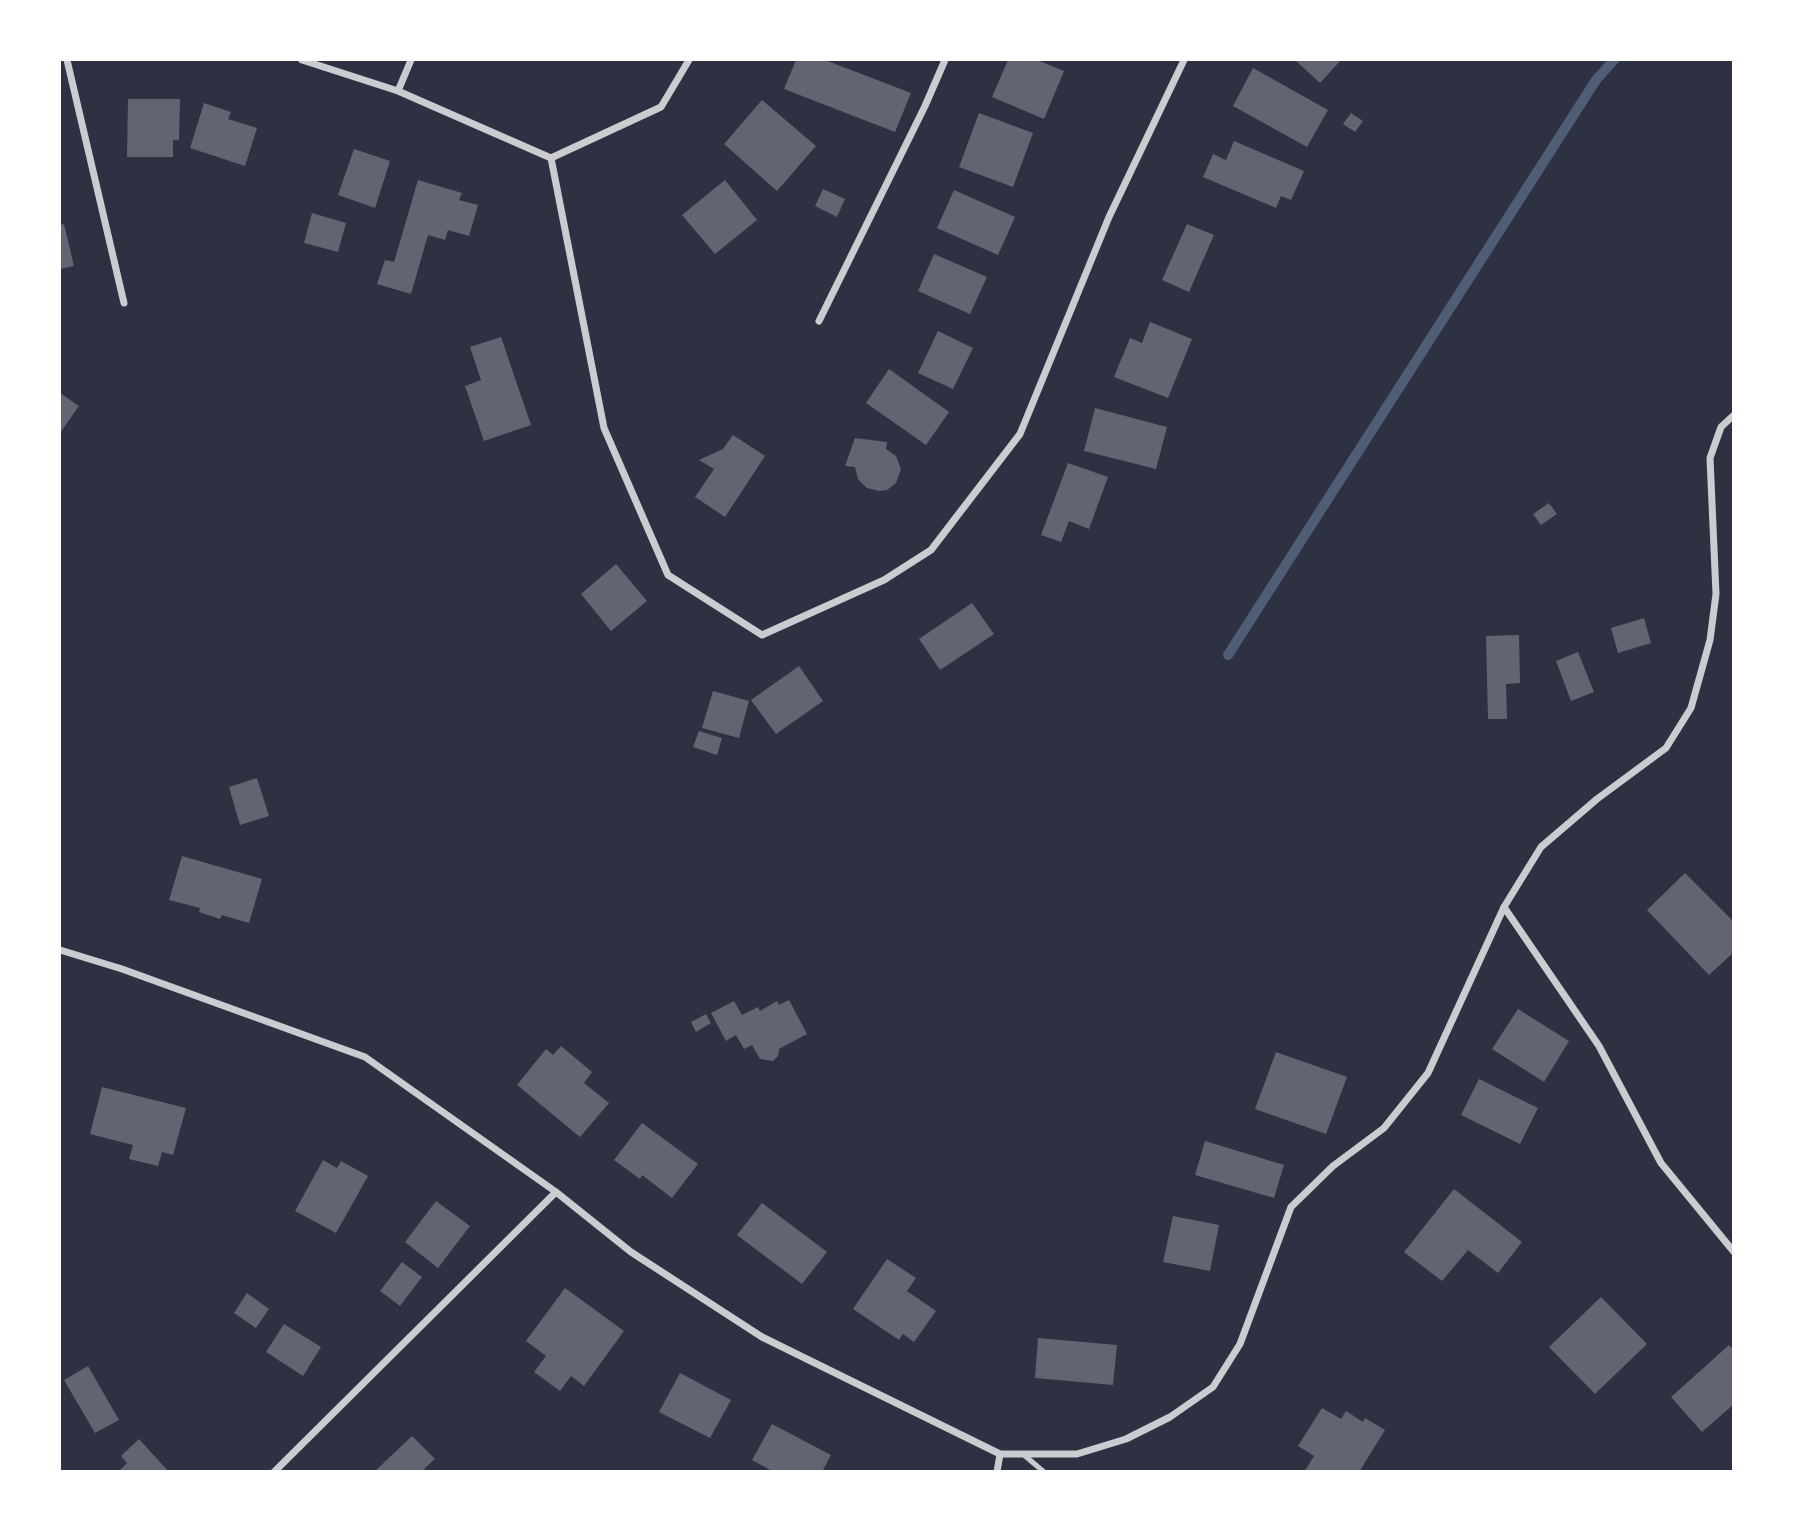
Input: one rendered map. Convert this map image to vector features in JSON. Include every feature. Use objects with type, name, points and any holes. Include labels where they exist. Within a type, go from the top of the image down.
[{"type":"street","points":[[67,60],[124,303]]},
{"type":"street","points":[[302,60],[398,91],[551,158],[662,107],[689,60]]},
{"type":"street","points":[[398,91],[411,60]]},
{"type":"street","points":[[819,321],[945,60]]},
{"type":"street","points":[[551,158],[604,428],[667,575],[762,635],[884,580],[931,550],[1020,434],[1109,217],[1184,60]]},
{"type":"street","points":[[60,950],[365,1057],[556,1192],[631,1252],[762,1338],[1000,1454],[1077,1454],[1126,1439],[1170,1418],[1213,1387],[1240,1344],[1291,1207],[1333,1166],[1384,1128],[1428,1073],[1504,907],[1541,847],[1597,799],[1666,748],[1691,708],[1710,640],[1716,594],[1710,458],[1721,427],[1734,415]]},
{"type":"street","points":[[1504,907],[1599,1046],[1661,1163],[1734,1252]]},
{"type":"street","points":[[276,1471],[556,1192]]},
{"type":"street","points":[[997,1472],[1000,1454]]},
{"type":"lane","points":[[1024,1455],[1044,1472]]},
{"type":"building","points":[[796,60],[825,60],[911,93],[895,132],[784,89]]},
{"type":"building","points":[[1008,60],[1037,60],[1064,71],[1044,119],[992,97]]},
{"type":"building","points":[[1295,60],[1341,60],[1320,83]]},
{"type":"building","points":[[1253,68],[1328,110],[1307,147],[1233,106]]},
{"type":"building","points":[[128,99],[180,99],[179,140],[173,140],[173,157],[127,157]]},
{"type":"building","points":[[762,100],[816,146],[777,191],[724,144]]},
{"type":"building","points":[[204,103],[231,112],[228,119],[257,128],[245,166],[190,148]]},
{"type":"building","points":[[979,113],[1033,133],[1013,187],[959,167]]},
{"type":"building","points":[[1351,113],[1363,121],[1355,132],[1343,124]]},
{"type":"building","points":[[1234,141],[1304,171],[1291,200],[1281,196],[1276,208],[1203,177],[1213,154],[1226,160]]},
{"type":"building","points":[[354,149],[390,161],[375,208],[338,195]]},
{"type":"building","points":[[418,180],[462,193],[459,200],[478,205],[469,236],[448,230],[445,240],[428,235],[411,294],[377,284],[385,260],[394,262]]},
{"type":"building","points":[[725,180],[757,220],[715,254],[682,215]]},
{"type":"building","points":[[823,189],[845,199],[837,217],[815,206]]},
{"type":"building","points":[[954,190],[1015,217],[998,255],[937,228]]},
{"type":"building","points":[[312,213],[346,223],[338,252],[304,243]]},
{"type":"building","points":[[64,224],[74,266],[60,269],[60,225]]},
{"type":"building","points":[[1187,224],[1214,235],[1189,292],[1162,280]]},
{"type":"building","points":[[934,254],[987,277],[970,314],[918,291]]},
{"type":"building","points":[[1150,322],[1192,339],[1168,398],[1114,377],[1130,338],[1142,343]]},
{"type":"building","points":[[938,331],[973,348],[953,389],[918,373]]},
{"type":"building","points":[[501,337],[531,425],[484,441],[465,386],[481,380],[470,347]]},
{"type":"building","points":[[889,369],[949,412],[926,445],[866,403]]},
{"type":"building","points":[[60,393],[79,406],[60,433]]},
{"type":"building","points":[[1095,408],[1167,427],[1156,469],[1084,451]]},
{"type":"building","points":[[733,435],[765,456],[725,517],[695,497],[714,469],[699,460],[723,449]]},
{"type":"building","points":[[855,438],[887,442],[886,449],[896,456],[901,469],[896,483],[887,490],[867,488],[858,479],[855,467],[845,466]]},
{"type":"building","points":[[1068,463],[1108,477],[1089,529],[1069,521],[1061,542],[1041,535]]},
{"type":"building","points":[[1549,503],[1557,514],[1541,525],[1533,514]]},
{"type":"building","points":[[616,564],[647,601],[611,631],[581,594]]},
{"type":"building","points":[[972,603],[994,634],[940,670],[919,639]]},
{"type":"building","points":[[1644,618],[1651,643],[1618,653],[1611,628]]},
{"type":"building","points":[[1519,635],[1520,683],[1506,684],[1507,719],[1488,719],[1486,636]]},
{"type":"building","points":[[1578,652],[1594,692],[1571,701],[1556,661]]},
{"type":"building","points":[[799,666],[823,701],[776,734],[751,700]]},
{"type":"building","points":[[713,691],[749,701],[739,738],[702,728]]},
{"type":"building","points":[[699,731],[722,738],[717,755],[693,747]]},
{"type":"building","points":[[257,778],[269,816],[240,825],[229,787]]},
{"type":"building","points":[[182,856],[262,879],[249,923],[222,915],[220,919],[199,912],[200,908],[169,900]]},
{"type":"building","points":[[1685,873],[1734,922],[1734,952],[1709,975],[1647,910]]},
{"type":"building","points":[[789,1000],[807,1034],[779,1049],[778,1056],[773,1061],[760,1059],[752,1045],[744,1049],[736,1035],[726,1041],[711,1013],[734,1001],[742,1015],[758,1007],[760,1011],[777,1001],[779,1005]]},
{"type":"building","points":[[1518,1009],[1569,1041],[1544,1082],[1492,1049]]},
{"type":"building","points":[[706,1014],[711,1023],[696,1032],[691,1022]]},
{"type":"building","points":[[561,1046],[592,1072],[584,1083],[609,1103],[580,1137],[517,1085],[546,1049],[553,1055]]},
{"type":"building","points":[[1276,1052],[1347,1077],[1326,1134],[1255,1109]]},
{"type":"building","points":[[1479,1079],[1538,1108],[1520,1144],[1461,1115]]},
{"type":"building","points":[[102,1087],[186,1108],[173,1155],[162,1152],[158,1166],[129,1159],[133,1145],[90,1134]]},
{"type":"building","points":[[642,1123],[698,1164],[672,1198],[642,1175],[640,1179],[614,1160]]},
{"type":"building","points":[[1205,1141],[1284,1165],[1274,1198],[1195,1175]]},
{"type":"building","points":[[323,1160],[337,1168],[341,1161],[368,1176],[336,1233],[295,1211]]},
{"type":"building","points":[[1454,1189],[1522,1242],[1498,1273],[1468,1250],[1442,1281],[1404,1252]]},
{"type":"building","points":[[436,1201],[470,1226],[438,1268],[405,1242]]},
{"type":"building","points":[[762,1203],[827,1252],[802,1284],[737,1235]]},
{"type":"building","points":[[1173,1216],[1219,1225],[1210,1271],[1163,1262]]},
{"type":"building","points":[[887,1259],[916,1278],[907,1291],[936,1311],[914,1342],[903,1334],[899,1340],[853,1309]]},
{"type":"building","points":[[402,1262],[422,1277],[400,1306],[380,1291]]},
{"type":"building","points":[[565,1288],[624,1331],[584,1386],[571,1376],[560,1391],[534,1372],[546,1356],[526,1341]]},
{"type":"building","points":[[247,1293],[269,1309],[256,1328],[234,1313]]},
{"type":"building","points":[[1601,1297],[1647,1344],[1595,1394],[1549,1347]]},
{"type":"building","points":[[284,1324],[321,1347],[303,1376],[266,1352]]},
{"type":"building","points":[[1038,1338],[1117,1345],[1113,1385],[1035,1378]]},
{"type":"building","points":[[1729,1345],[1734,1350],[1734,1404],[1702,1432],[1671,1397]]},
{"type":"building","points":[[88,1366],[119,1420],[95,1433],[64,1380]]},
{"type":"building","points":[[680,1373],[731,1400],[710,1438],[659,1412]]},
{"type":"building","points":[[1322,1408],[1341,1419],[1346,1411],[1363,1422],[1365,1418],[1385,1430],[1359,1472],[1304,1472],[1314,1456],[1298,1446]]},
{"type":"building","points":[[772,1424],[831,1455],[822,1472],[774,1472],[752,1460]]},
{"type":"building","points":[[412,1436],[435,1459],[424,1469],[427,1472],[374,1472]]},
{"type":"building","points":[[139,1439],[169,1472],[118,1472],[127,1463],[121,1456]]},
{"type":"waterway","points":[[1228,655],[1596,80],[1614,60]]}]
